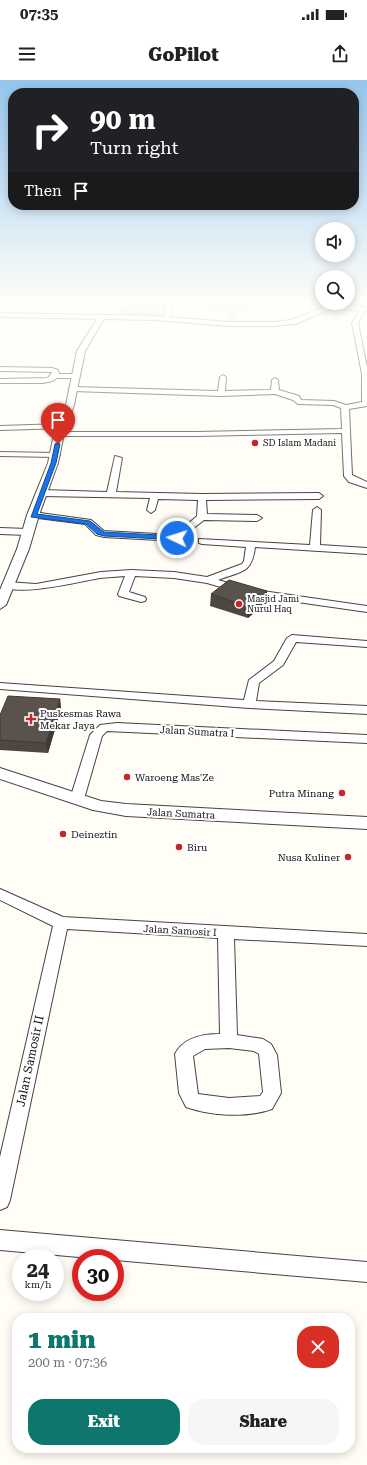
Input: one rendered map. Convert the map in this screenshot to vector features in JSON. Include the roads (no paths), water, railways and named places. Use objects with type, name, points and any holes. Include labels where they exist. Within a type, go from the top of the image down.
[{"type":"street","points":[[0,605],[23,549],[33,515],[56,455],[60,430],[68,412],[77,368]]},
{"type":"street","points":[[73,389],[221,394],[281,392],[284,396],[296,398],[298,402],[334,403],[345,407],[366,404],[366,368]]},
{"type":"street","points":[[0,369],[55,370],[55,376]]},
{"type":"street","points":[[0,381],[43,381],[50,380],[55,376],[75,376]]},
{"type":"street","points":[[221,394],[223,377]]},
{"type":"street","points":[[275,380],[275,392]]},
{"type":"street","points":[[345,407],[348,476],[352,480],[367,485]]},
{"type":"street","points":[[0,428],[198,434],[347,431]]},
{"type":"street","points":[[0,454],[56,455]]},
{"type":"street","points":[[111,494],[118,458]]},
{"type":"street","points":[[42,493],[202,497],[319,496]]},
{"type":"street","points":[[151,510],[155,495]]},
{"type":"street","points":[[202,497],[202,517]]},
{"type":"street","points":[[315,548],[317,510]]},
{"type":"street","points":[[33,515],[88,522],[100,533],[104,534],[177,538],[202,517],[257,518]]},
{"type":"street","points":[[0,530],[28,532]]},
{"type":"street","points":[[202,541],[367,551]]},
{"type":"street","points":[[208,580],[245,566],[249,560],[251,544]]},
{"type":"street","points":[[7,585],[36,587],[101,575],[131,573],[174,575],[208,580],[248,592],[367,609]]},
{"type":"street","points":[[131,573],[123,594],[141,599]]},
{"type":"street","points":[[249,704],[253,682],[279,663],[292,638],[367,644]]},
{"type":"street","points":[[0,686],[249,704],[367,710]]},
{"type":"street","name":"Jalan Sumatra I","points":[[77,799],[96,735],[104,728],[117,726],[367,739]]},
{"type":"street","name":"Jalan Sumatra","points":[[0,773],[99,806],[126,810],[367,823]]},
{"type":"street","name":"Jalan Samosir I","points":[[0,894],[61,923],[367,940]]},
{"type":"street","name":"Jalan Samosir II","points":[[0,1200],[61,923]]},
{"type":"street","points":[[226,932],[229,1042]]},
{"type":"street","points":[[200,1042],[229,1042],[257,1044],[265,1049],[268,1055],[272,1093],[266,1103],[255,1105],[202,1103],[192,1101],[188,1093],[184,1054],[191,1046],[200,1042]]},
{"type":"street","points":[[0,1240],[367,1272]]},
{"type":"place","name":"SD Islam Madani","points":[[255,443]]},
{"type":"place","name":"Masjid Jami Nurul Haq","points":[[239,604]]},
{"type":"place","name":"Puskesmas Rawa Mekar Jaya","points":[[31,719]]},
{"type":"place","name":"Waroeng Mas'Ze","points":[[127,777]]},
{"type":"place","name":"Putra Minang","points":[[342,793]]},
{"type":"place","name":"Deineztin","points":[[63,834]]},
{"type":"place","name":"Biru","points":[[179,847]]},
{"type":"place","name":"Nusa Kuliner","points":[[348,857]]}]
